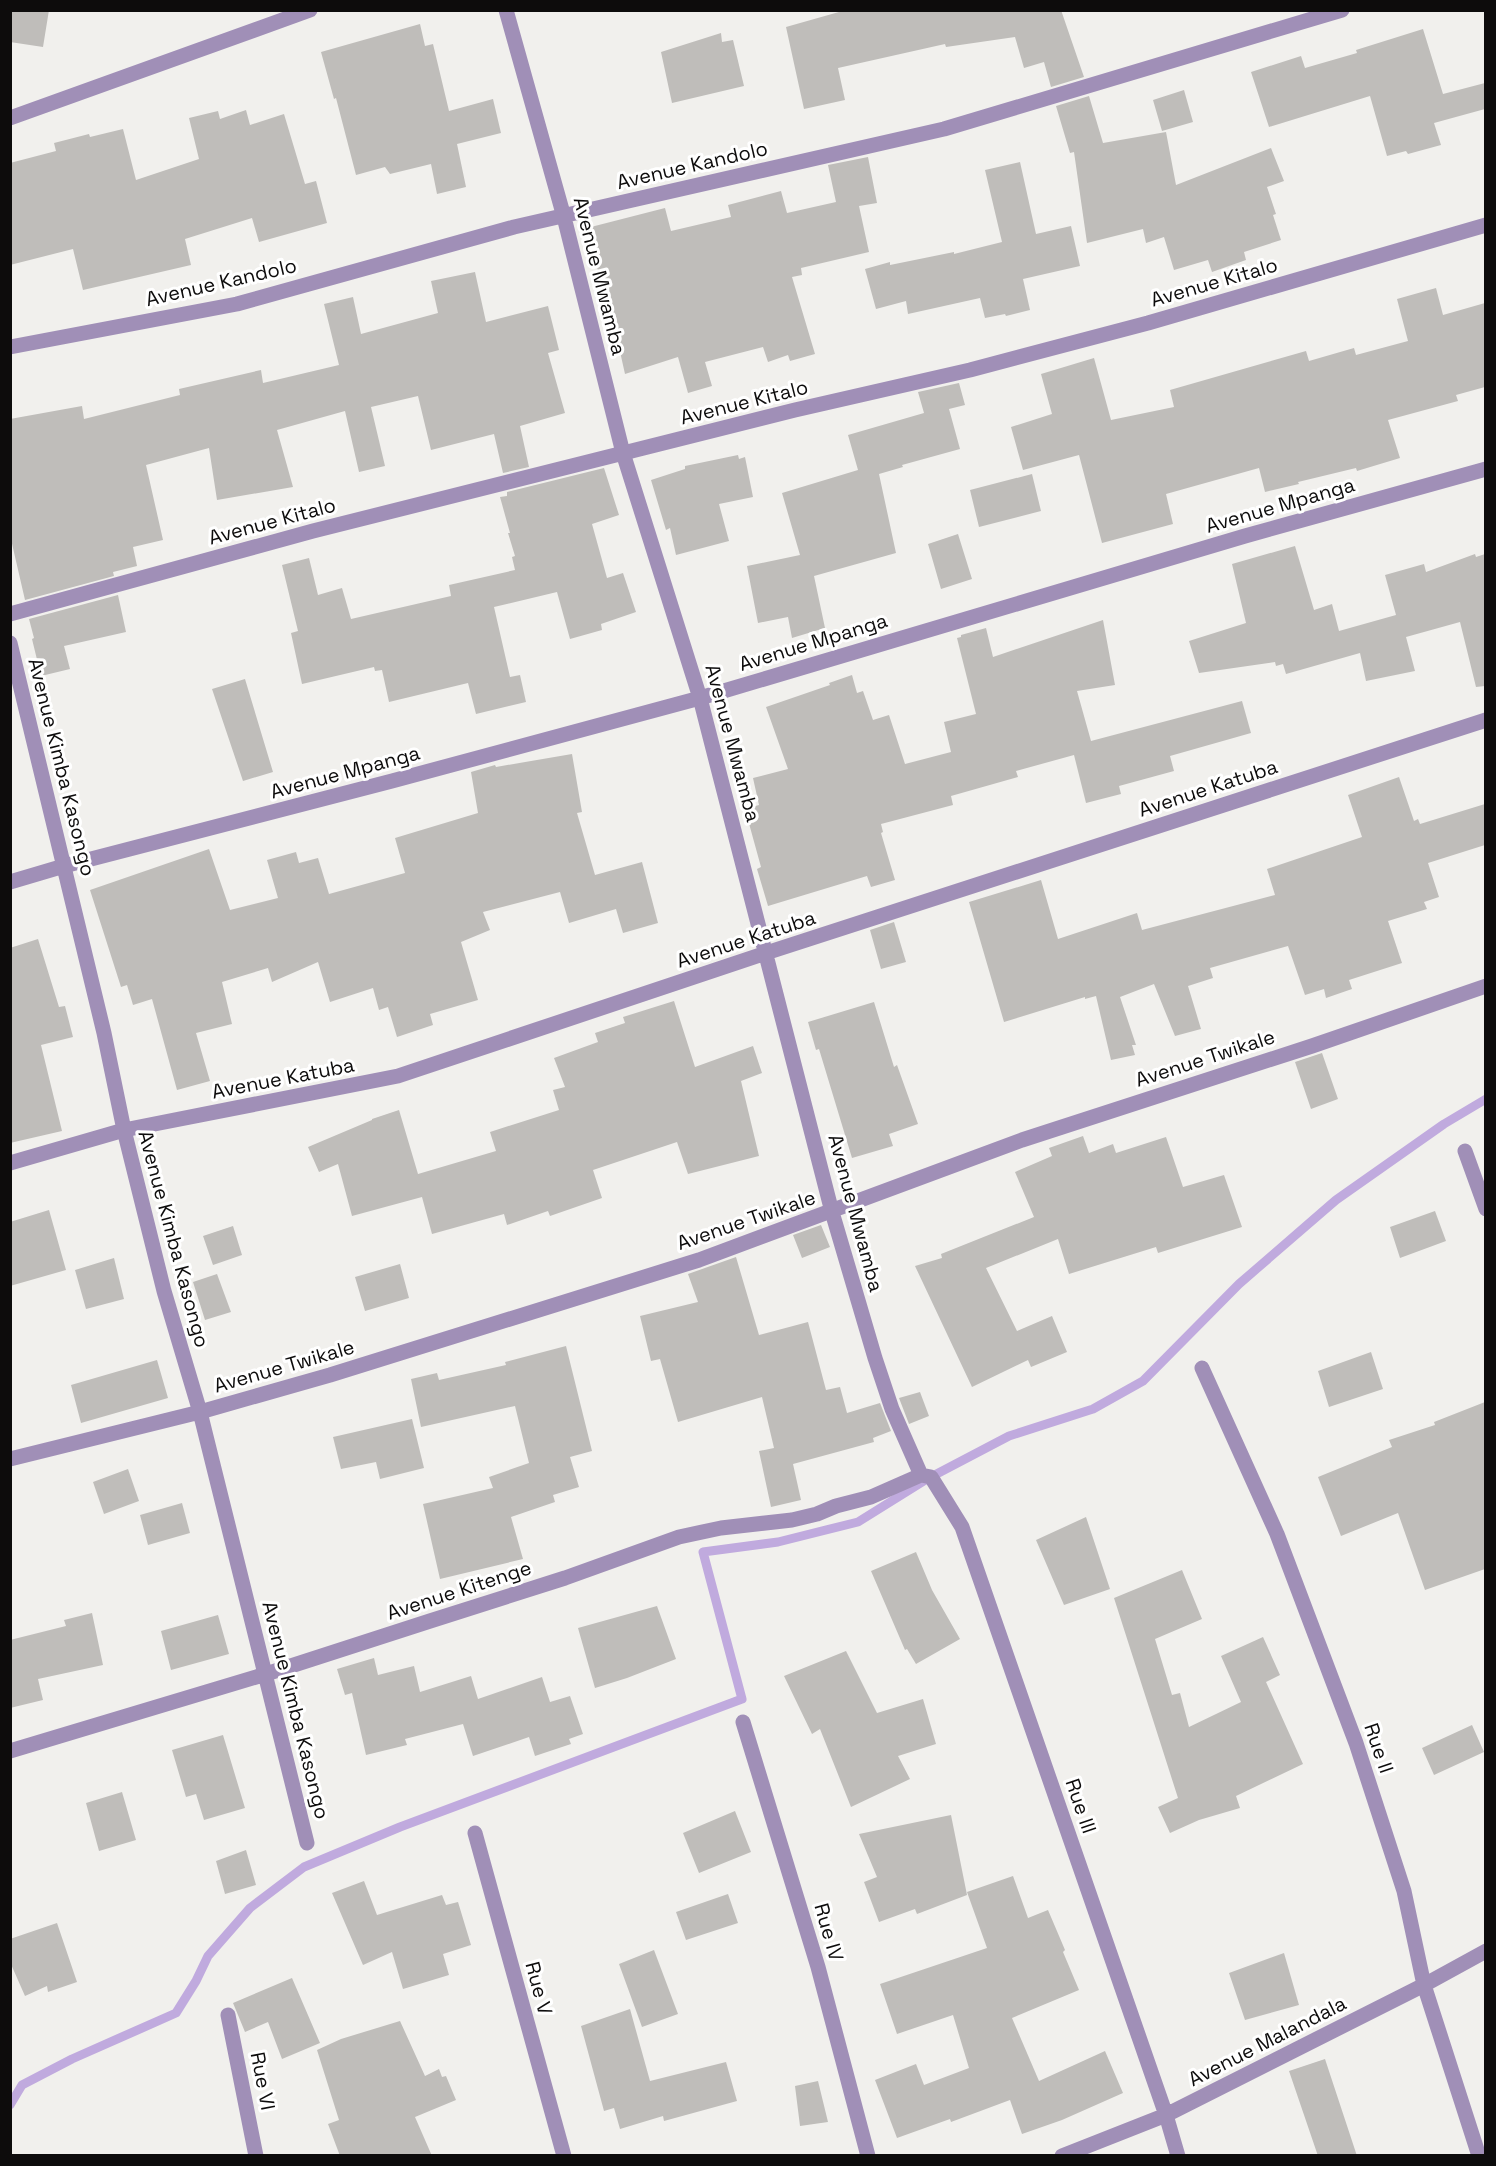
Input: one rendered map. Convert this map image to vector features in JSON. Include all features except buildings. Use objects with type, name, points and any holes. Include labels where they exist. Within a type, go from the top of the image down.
[{"type":"street","points":[[10,118],[310,10]]},
{"type":"street","name":"Avenue Mwamba","points":[[506,10],[564,217],[623,453],[700,698],[832,1212],[892,1409],[926,1476]]},
{"type":"street","name":"Avenue Kandolo","points":[[10,347],[237,304],[514,227],[944,129],[1342,10]]},
{"type":"street","name":"Avenue Kitalo","points":[[10,614],[313,531],[623,453],[970,370],[1148,323],[1485,225]]},
{"type":"street","name":"Avenue Mpanga","points":[[10,882],[64,866],[392,782],[700,698],[1485,468]]},
{"type":"street","name":"Avenue Kimba Kasongo","points":[[10,643],[104,1033],[124,1130],[164,1291],[200,1412],[307,1843]]},
{"type":"street","name":"Avenue Katuba","points":[[10,1164],[124,1130],[398,1076],[766,953],[1485,720]]},
{"type":"street","name":"Avenue Twikale","points":[[10,1459],[200,1412],[330,1376],[699,1260],[1022,1140],[1312,1046],[1485,986]]},
{"type":"street","points":[[1465,1151],[1485,1209]]},
{"type":"street","name":"Rue II","points":[[1202,1368],[1277,1534],[1356,1743],[1404,1891],[1424,1985],[1479,2156]]},
{"type":"street","name":"Avenue Kitenge","points":[[10,1751],[266,1674],[565,1578],[679,1537],[721,1528],[792,1520],[817,1514],[926,1476]]},
{"type":"street","name":"Rue III","points":[[926,1476],[962,1527],[1166,2115],[1178,2156]]},
{"type":"street","name":"Rue IV","points":[[743,1722],[814,1956],[867,2156]]},
{"type":"street","name":"Rue V","points":[[475,1833],[564,2156]]},
{"type":"street","name":"Avenue Malandala","points":[[1062,2156],[1166,2115],[1424,1985],[1485,1951]]},
{"type":"street","name":"Rue VI","points":[[228,2015],[256,2156]]},
{"type":"waterway","points":[[10,2105],[22,2085],[72,2059],[176,2013],[208,1956],[250,1908],[304,1867],[400,1827],[742,1699],[703,1552],[778,1542],[858,1522],[927,1479],[1009,1436],[1093,1409],[1143,1381],[1239,1284],[1336,1200],[1444,1124],[1486,1099]]}]
